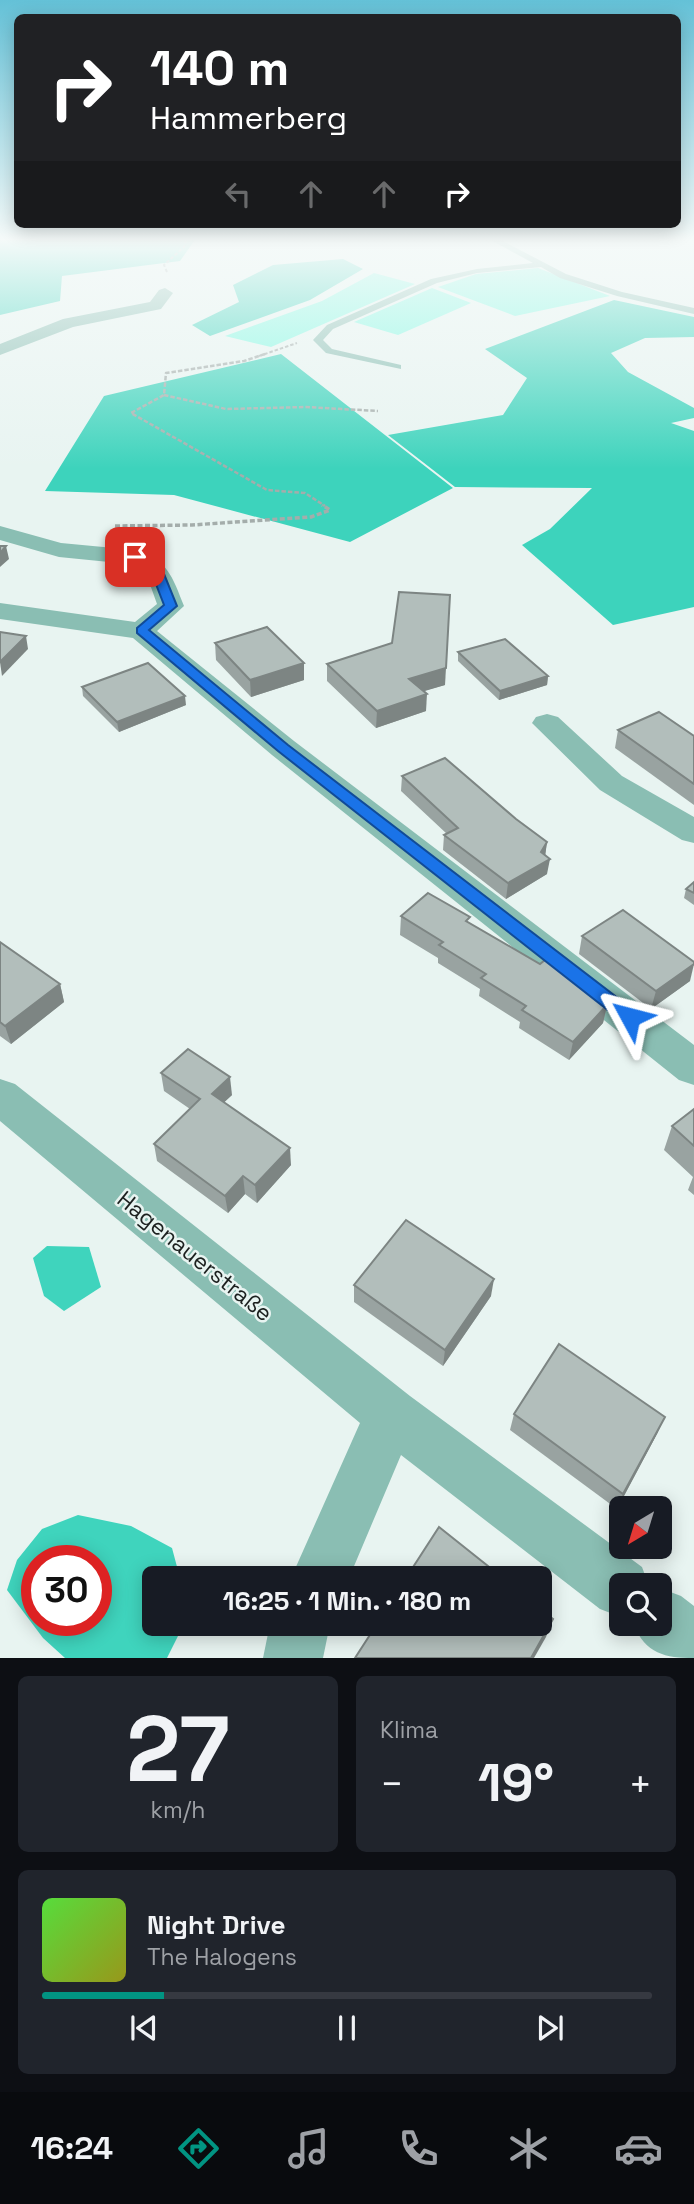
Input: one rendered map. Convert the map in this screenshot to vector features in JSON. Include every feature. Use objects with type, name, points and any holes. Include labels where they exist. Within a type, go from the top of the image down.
[{"type":"street","points":[[0,350],[69,323],[113,314]]},
{"type":"street","points":[[0,533],[59,550],[135,557],[158,572],[171,606],[141,631]]},
{"type":"street","points":[[0,611],[141,631],[283,748],[694,1068]]},
{"type":"street","points":[[547,723],[611,783],[694,832]]},
{"type":"street","name":"Hagenauerstraße","points":[[0,1096],[391,1415],[609,1579]]},
{"type":"street","points":[[325,1566],[391,1415]]},
{"type":"street","points":[[672,1626],[694,1642]]},
{"type":"street","points":[[293,1658],[298,1636]]},
{"type":"lane","points":[[359,314],[330,327],[318,340],[329,351],[398,367]]},
{"type":"path","points":[[164,395],[166,373],[244,361],[303,341],[318,340]]},
{"type":"path","points":[[103,526],[192,525],[312,517],[330,510],[305,493],[267,490],[131,413],[164,395],[226,409],[306,407],[378,411]]},
{"type":"shaded area","points":[[214,314],[270,314],[210,336],[192,325]]},
{"type":"shaded area","points":[[285,314],[346,314],[271,347],[225,336]]},
{"type":"shaded area","points":[[371,314],[445,314],[398,335],[354,322]]},
{"type":"shaded area","points":[[576,314],[682,314],[694,317],[694,337],[645,338],[611,353],[628,372],[694,408],[694,418],[671,423],[694,431],[694,607],[613,625],[522,545],[550,529],[592,488],[455,487],[388,435],[503,415],[527,378],[485,349]]},
{"type":"shaded area","points":[[281,354],[453,488],[350,542],[174,495],[45,491],[104,396]]},
{"type":"shaded area","points":[[47,1246],[89,1247],[101,1287],[64,1311],[44,1296],[33,1258]]},
{"type":"shaded area","points":[[78,1515],[131,1526],[172,1548],[177,1566],[142,1566],[142,1636],[178,1636],[167,1658],[65,1658],[42,1636],[112,1636],[112,1545],[29,1545],[42,1529]]},
{"type":"shaded area","points":[[21,1555],[21,1609],[7,1590]]},
{"type":"building","points":[[399,592],[450,595],[446,668],[409,679],[427,694],[377,711],[327,664],[392,643]]},
{"type":"building","points":[[267,627],[304,663],[250,680],[215,643]]},
{"type":"building","points":[[0,632],[26,636],[0,662]]},
{"type":"building","points":[[505,639],[548,676],[500,691],[458,652]]},
{"type":"building","points":[[148,663],[185,696],[117,722],[82,687]]},
{"type":"building","points":[[659,712],[694,736],[694,784],[618,730]]},
{"type":"building","points":[[445,758],[547,842],[541,852],[550,859],[508,883],[444,835],[458,828],[402,776]]},
{"type":"building","points":[[694,882],[694,893],[686,889]]},
{"type":"building","points":[[428,893],[470,917],[466,921],[540,964],[545,960],[564,971],[607,1005],[573,1042],[522,1010],[526,1006],[481,978],[486,974],[439,945],[443,942],[401,916]]},
{"type":"building","points":[[623,910],[694,964],[656,991],[582,936]]},
{"type":"building","points":[[0,942],[60,984],[5,1026],[0,1022]]},
{"type":"building","points":[[188,1049],[230,1077],[212,1094],[290,1148],[255,1185],[243,1176],[225,1196],[154,1144],[200,1099],[161,1073]]},
{"type":"building","points":[[694,1109],[694,1146],[672,1126]]},
{"type":"building","points":[[406,1220],[494,1279],[445,1350],[354,1285]]},
{"type":"building","points":[[559,1344],[665,1417],[623,1494],[514,1414]]},
{"type":"building","points":[[439,1527],[488,1566],[414,1566]]},
{"type":"building","points":[[369,1636],[543,1636],[531,1658],[355,1658]]},
{"type":"route","points":[[135,557],[158,572],[171,606],[141,631],[283,748],[630,1017]]}]
